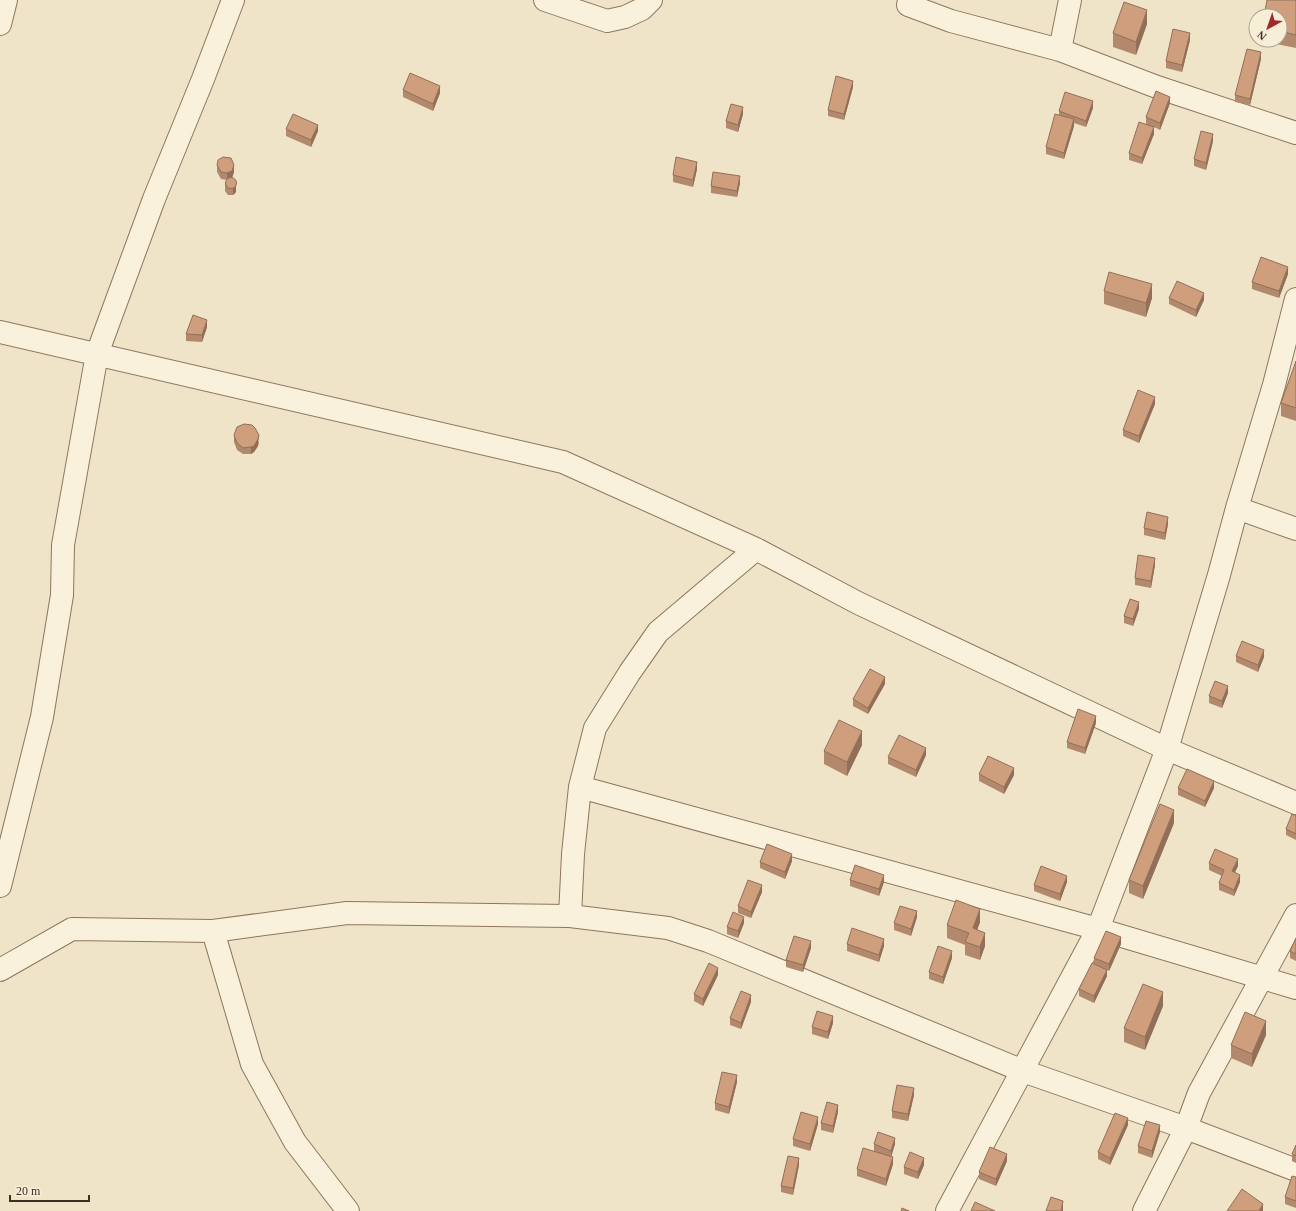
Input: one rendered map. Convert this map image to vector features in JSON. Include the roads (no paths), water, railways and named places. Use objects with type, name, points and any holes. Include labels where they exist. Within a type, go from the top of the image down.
[{"type":"street","points":[[0,24],[6,0]]},
{"type":"street","points":[[0,886],[42,717],[62,594],[63,545],[97,354],[154,199],[233,0]]},
{"type":"street","points":[[545,0],[607,21],[624,17],[642,9],[651,0]]},
{"type":"street","points":[[1060,50],[1070,0]]},
{"type":"street","points":[[904,2],[951,21],[1060,50],[1157,87],[1296,133]]},
{"type":"street","points":[[947,1211],[1098,930],[1167,749],[1274,385],[1296,299]]},
{"type":"street","points":[[0,332],[563,462],[756,549],[858,603],[1167,749],[1296,802]]},
{"type":"street","points":[[1237,508],[1296,529]]},
{"type":"street","points":[[570,916],[572,854],[580,787],[595,728],[630,672],[658,632],[756,549]]},
{"type":"street","points":[[580,787],[1098,930],[1296,988]]},
{"type":"street","points":[[0,970],[72,929],[213,931],[346,912],[570,916],[668,928],[708,941],[1022,1071],[1186,1128],[1296,1170]]},
{"type":"street","points":[[1144,1211],[1186,1128],[1199,1094],[1296,915]]},
{"type":"street","points":[[213,931],[252,1064],[294,1142],[348,1211]]}]
